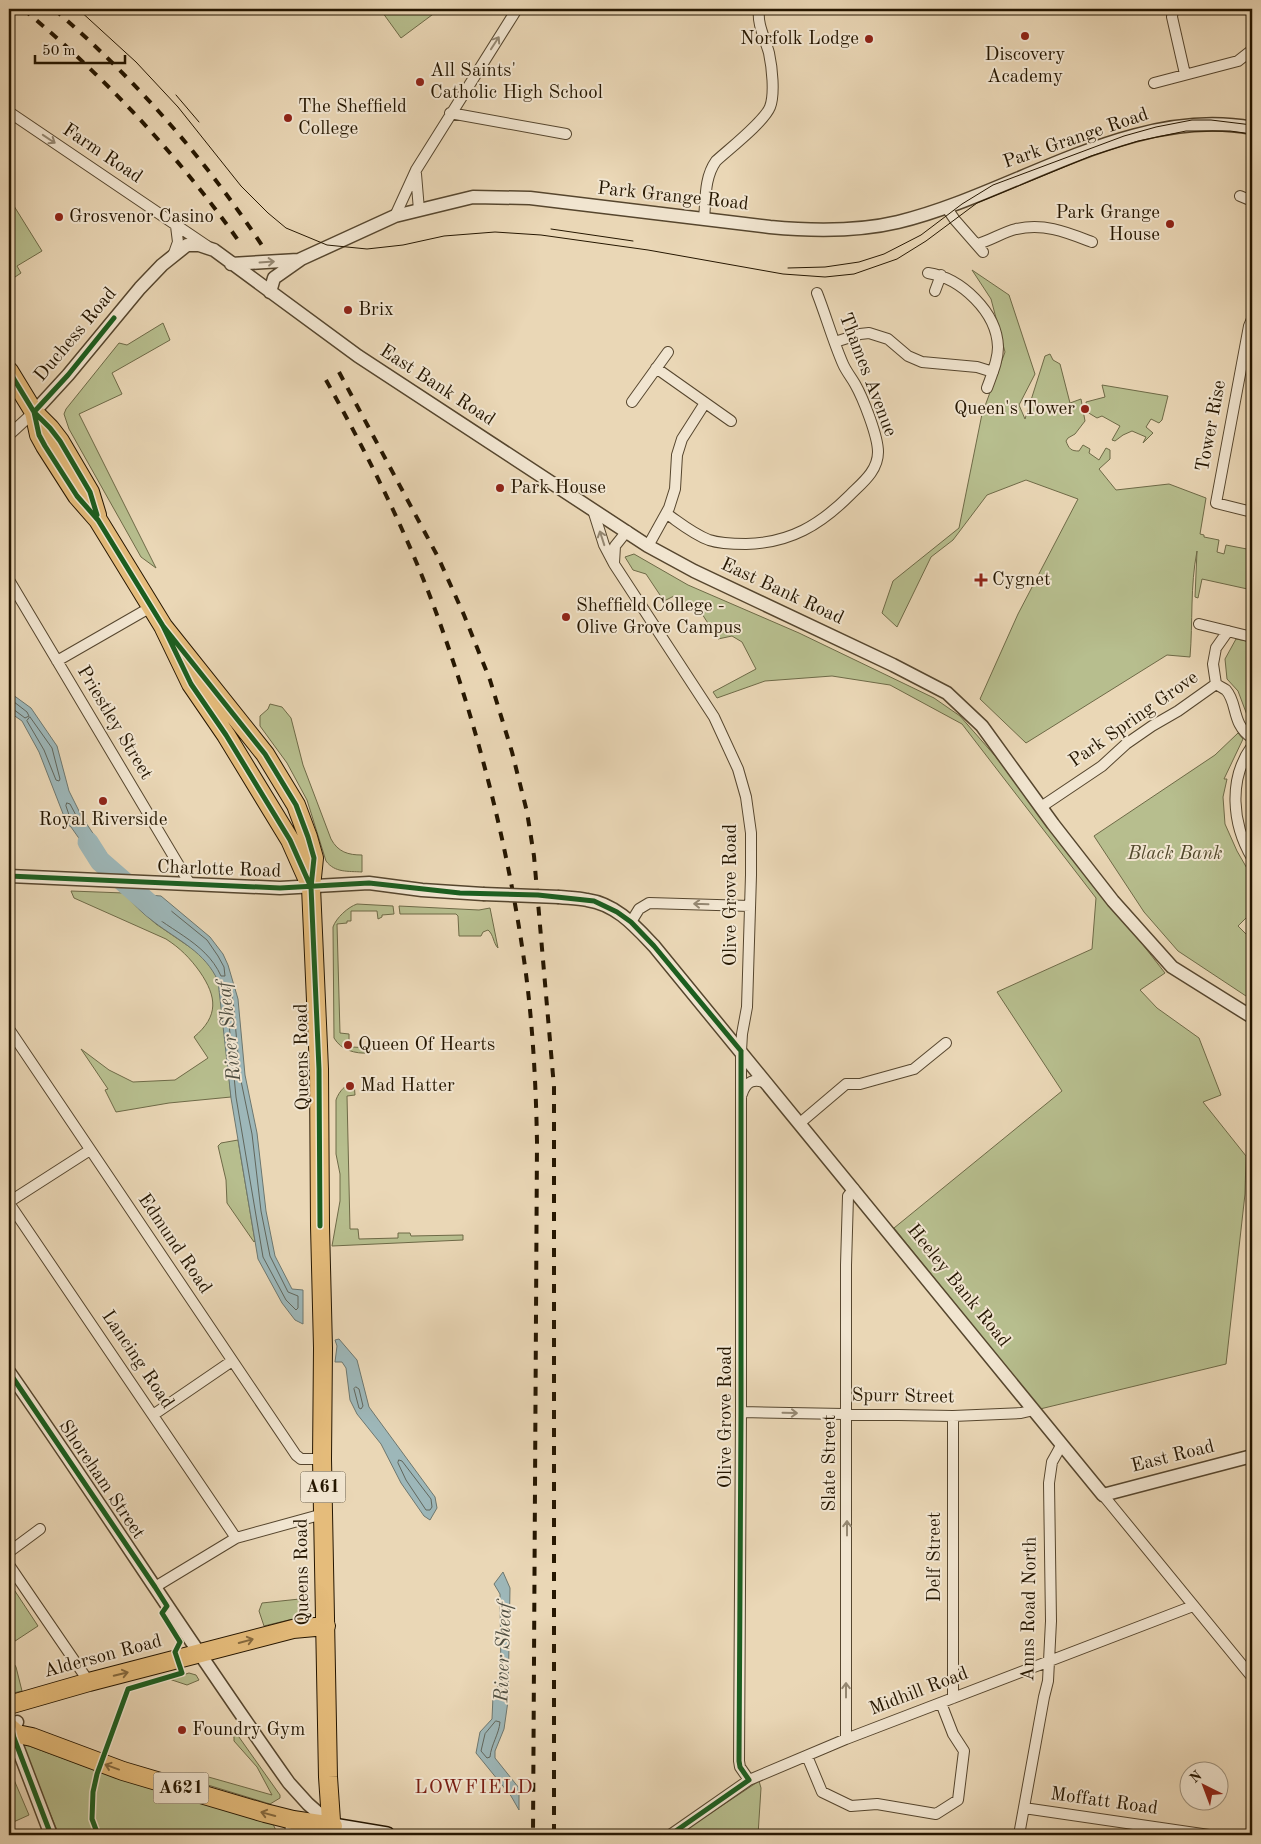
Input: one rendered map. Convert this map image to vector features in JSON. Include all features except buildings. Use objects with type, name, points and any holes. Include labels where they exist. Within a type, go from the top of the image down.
[{"type":"highway","name":"Queens Road","points":[[9,372],[34,412],[60,441],[90,492],[98,520],[163,626],[264,754],[296,805],[314,858],[311,887],[319,1069],[323,1348],[322,1459],[328,1777],[333,1830]]},
{"type":"highway","name":"Alderson Road","points":[[16,1703],[293,1629],[326,1626]]},
{"type":"highway","points":[[13,1726],[17,1713],[16,1703]]},
{"type":"highway","name":"A621","points":[[13,1726],[32,1737],[123,1771],[291,1828],[333,1830]]},
{"type":"main road","points":[[333,1830],[387,1835]]},
{"type":"street","points":[[395,216],[416,170],[517,9]]},
{"type":"street","points":[[704,219],[710,170],[763,117],[771,105],[772,73],[769,52],[759,22],[759,9]]},
{"type":"street","points":[[1174,9],[1172,17],[1185,74]]},
{"type":"street","points":[[1154,83],[1238,61],[1252,50]]},
{"type":"street","name":"Farm Road","points":[[9,112],[214,250]]},
{"type":"street","points":[[450,113],[566,134]]},
{"type":"street","name":"Park Grange Road","points":[[301,260],[395,216],[473,197],[530,198],[801,230],[834,230],[897,222],[946,207],[1093,150],[1143,134],[1206,124],[1252,128]]},
{"type":"street","points":[[416,170],[419,210]]},
{"type":"street","points":[[1240,196],[1252,201]]},
{"type":"street","points":[[946,207],[980,248],[985,242],[1016,229],[1050,227],[1092,242]]},
{"type":"street","points":[[172,258],[178,242],[176,226]]},
{"type":"street","name":"East Bank Road","points":[[172,258],[187,245],[199,244],[214,250],[358,356],[648,546],[694,571],[893,664],[947,693],[982,726],[1112,901],[1172,967],[1252,1017]]},
{"type":"street","name":"East Bank Road","points":[[172,258],[193,253],[205,254],[233,264]]},
{"type":"street","name":"Duchess Road","points":[[9,435],[34,412],[68,375],[152,275],[172,258]]},
{"type":"street","points":[[233,264],[301,260]]},
{"type":"street","points":[[270,292],[274,278],[301,260]]},
{"type":"street","points":[[928,273],[941,275],[960,286],[975,298],[989,317],[998,345],[993,372],[987,388]]},
{"type":"street","points":[[935,291],[941,275]]},
{"type":"street","name":"Thames Avenue","points":[[667,514],[695,533],[710,540],[727,544],[760,544],[794,535],[826,518],[870,475],[876,465],[878,452],[876,435],[856,385],[843,366],[817,292]]},
{"type":"street","name":"Tower Rise","points":[[1252,319],[1249,326],[1216,503],[1252,512]]},
{"type":"street","points":[[835,342],[869,333],[888,339],[908,356],[922,362],[977,367],[993,372]]},
{"type":"street","points":[[632,402],[668,352]]},
{"type":"street","points":[[656,368],[731,421]]},
{"type":"street","points":[[648,546],[667,514],[674,489],[677,455],[682,440],[692,421],[705,403]]},
{"type":"street","name":"Olive Grove Road","points":[[593,510],[604,545],[614,564],[714,717],[738,769],[746,796],[751,833],[747,1007],[741,1051],[741,1412],[738,1762],[749,1780]]},
{"type":"street","points":[[614,564],[615,546],[626,532]]},
{"type":"street","name":"Priestley Street","points":[[9,580],[190,884]]},
{"type":"street","points":[[57,661],[151,607]]},
{"type":"street","points":[[1199,624],[1252,637]]},
{"type":"street","points":[[1216,684],[1213,664],[1216,648],[1228,631]]},
{"type":"street","name":"Park Spring Grove","points":[[1041,806],[1102,766],[1139,735],[1178,712],[1216,684],[1226,690],[1236,718],[1242,728],[1252,738]]},
{"type":"street","points":[[1252,746],[1242,767],[1235,803],[1240,832],[1252,858]]},
{"type":"street","name":"Charlotte Road","points":[[9,876],[280,888],[370,884],[483,894],[559,897],[594,901],[608,907],[631,922]]},
{"type":"street","points":[[631,922],[639,909],[649,903],[750,906]]},
{"type":"street","name":"Heeley Bank Road","points":[[631,922],[654,946],[800,1122],[1252,1677]]},
{"type":"street","name":"Edmund Road","points":[[9,1028],[297,1456],[301,1459],[322,1459]]},
{"type":"street","points":[[800,1122],[846,1084],[860,1084],[914,1069],[946,1043]]},
{"type":"street","points":[[741,1098],[748,1083],[754,1080],[767,1083]]},
{"type":"street","points":[[9,1203],[90,1150]]},
{"type":"street","name":"Slate Street","points":[[846,1739],[847,1235],[848,1196],[854,1189]]},
{"type":"street","name":"Lancing Road","points":[[9,1203],[236,1538]]},
{"type":"street","points":[[153,1415],[232,1361]]},
{"type":"street","name":"Shoreham Street","points":[[9,1372],[199,1654],[289,1783],[333,1830]]},
{"type":"street","name":"Spurr Street","points":[[741,1412],[952,1416],[1021,1413],[1034,1410]]},
{"type":"street","name":"Delf Street","points":[[952,1416],[953,1698]]},
{"type":"street","name":"Anns Road North","points":[[1019,1835],[1048,1681],[1051,1621],[1049,1479],[1053,1458],[1062,1444]]},
{"type":"street","name":"East Road","points":[[1103,1495],[1252,1456]]},
{"type":"street","points":[[155,1587],[236,1538],[323,1514]]},
{"type":"street","points":[[9,1552],[40,1529]]},
{"type":"street","points":[[9,1565],[89,1682]]},
{"type":"street","name":"Midhill Road","points":[[670,1835],[749,1780],[846,1739],[1193,1606]]},
{"type":"street","points":[[807,1756],[822,1792],[852,1806],[877,1804],[936,1814],[958,1800],[964,1751],[953,1734],[941,1703]]},
{"type":"street","points":[[13,1726],[14,1738],[51,1835]]},
{"type":"street","name":"Moffatt Road","points":[[1024,1808],[1209,1835]]},
{"type":"green space","points":[[380,9],[440,9],[401,38]]},
{"type":"green space","points":[[9,198],[42,251],[17,266],[21,273],[9,281]]},
{"type":"green space","points":[[972,270],[1009,295],[1035,374],[1019,405],[1025,419],[1045,356],[1050,354],[1053,360],[1060,364],[1070,403],[1081,399],[1085,421],[1075,434],[1066,441],[1071,449],[1079,451],[1083,445],[1090,449],[1089,453],[1099,460],[1106,448],[1110,450],[1110,459],[1099,469],[1116,490],[1169,484],[1206,498],[1200,534],[1204,535],[1204,537],[1219,540],[1217,552],[1224,554],[1226,545],[1252,550],[1252,590],[1202,579],[1198,598],[1195,597],[1197,551],[1193,577],[1190,657],[1167,655],[1026,743],[980,699],[1018,614],[1078,499],[1026,480],[987,495],[953,540],[931,557],[897,627],[882,613],[893,581],[959,528],[982,414],[1005,352],[991,299]]},
{"type":"green space","points":[[163,323],[170,340],[112,373],[122,394],[79,414],[156,568],[141,557],[69,429],[64,414],[119,343],[127,345]]},
{"type":"green space","points":[[1102,385],[1168,396],[1162,420],[1159,423],[1151,419],[1146,427],[1153,433],[1143,443],[1146,437],[1132,431],[1115,441],[1112,440],[1120,426],[1102,416],[1097,418],[1087,412],[1086,402],[1105,397]]},
{"type":"green space","points":[[634,554],[688,585],[799,633],[934,698],[960,716],[996,757],[1165,973],[1140,990],[1157,1008],[1199,1038],[1221,1095],[1203,1102],[1246,1156],[1245,1194],[1226,1364],[1040,1409],[894,1228],[1062,1091],[997,992],[1092,949],[1096,898],[962,724],[890,685],[832,676],[765,681],[717,698],[713,692],[756,669],[742,642],[732,636],[718,639],[697,606],[688,610],[682,601],[679,603],[674,596],[664,601],[646,574],[633,570],[625,557]]},
{"type":"green space","points":[[1236,639],[1252,642],[1252,723],[1250,723],[1238,691],[1227,679],[1225,659]]},
{"type":"green space","points":[[270,704],[282,707],[291,718],[303,765],[331,839],[344,852],[362,855],[362,872],[333,868],[326,861],[307,800],[287,763],[260,726],[260,716],[268,709]]},
{"type":"green space","name":"Black Bank","points":[[1238,733],[1243,739],[1224,779],[1227,779],[1223,797],[1225,824],[1237,851],[1252,877],[1252,912],[1238,926],[1252,940],[1252,1000],[1178,951],[1144,912],[1094,836],[1215,755]]},
{"type":"green space","points":[[71,891],[124,893],[156,924],[206,960],[215,973],[221,991],[231,1097],[169,1103],[116,1112],[105,1090],[108,1089],[81,1049],[109,1070],[133,1082],[175,1080],[208,1058],[194,1037],[208,1022],[213,1006],[212,998],[206,981],[200,972],[176,946],[166,939],[74,898]]},
{"type":"green space","points":[[357,904],[393,906],[394,914],[382,915],[378,919],[377,911],[351,911],[351,921],[337,924],[340,1033],[349,1034],[349,1044],[352,1047],[370,1048],[369,1053],[359,1053],[344,1048],[334,1038],[333,927],[343,913]]},
{"type":"green space","points":[[399,906],[479,910],[490,908],[498,948],[488,930],[483,932],[481,936],[459,936],[458,916],[456,914],[400,914]]},
{"type":"green space","points":[[354,1082],[355,1095],[347,1096],[350,1229],[358,1229],[359,1239],[398,1238],[398,1233],[410,1233],[411,1236],[463,1235],[463,1240],[332,1246],[340,1201],[340,1174],[336,1154],[336,1100],[343,1088]]},
{"type":"green space","points":[[238,1140],[254,1242],[227,1203],[226,1180],[218,1146],[221,1143]]},
{"type":"green space","points":[[9,1582],[38,1626],[9,1645]]},
{"type":"green space","points":[[309,1598],[309,1610],[305,1616],[264,1626],[259,1611],[262,1603]]},
{"type":"green space","points":[[9,1655],[16,1667],[22,1691],[9,1694]]},
{"type":"green space","points":[[189,1673],[196,1675],[199,1680],[187,1685],[169,1679]]},
{"type":"green space","points":[[234,1730],[280,1795],[280,1798],[270,1804],[198,1782],[200,1778],[205,1776],[272,1795],[257,1767],[234,1741],[234,1737],[229,1735]]},
{"type":"green space","points":[[21,1743],[114,1777],[273,1824],[278,1835],[59,1835]]},
{"type":"green space","points":[[9,1768],[29,1815],[9,1824]]},
{"type":"green space","points":[[759,1781],[761,1788],[758,1835],[678,1835]]},
{"type":"water","points":[[9,692],[31,708],[57,746],[69,791],[82,817],[115,866],[97,864],[67,824],[39,752],[22,721],[9,712]]},
{"type":"water","points":[[124,893],[161,896],[210,937],[223,954],[228,965],[238,999],[245,1075],[257,1133],[266,1211],[275,1256],[292,1289],[303,1290],[303,1324],[295,1320],[282,1303],[258,1259],[231,1098],[218,981],[213,971],[199,955],[146,916]]},
{"type":"water","points":[[339,1339],[357,1360],[369,1407],[435,1497],[437,1508],[430,1520],[424,1516],[401,1483],[381,1444],[357,1414],[350,1400],[346,1368],[342,1362],[335,1362],[337,1346],[335,1340]]},
{"type":"water","points":[[503,1572],[510,1588],[508,1701],[504,1729],[495,1751],[495,1758],[519,1788],[519,1810],[511,1796],[476,1753],[480,1732],[492,1719],[493,1696],[501,1679],[500,1594],[494,1584]]},
{"type":"waterway","name":"River Sheaf","points":[[88,842],[100,861],[154,908],[161,911]]},
{"type":"tram line","points":[[78,9],[136,62],[178,107],[241,186],[268,213],[286,228],[327,245],[367,249],[403,245],[444,236],[495,232],[541,235],[648,250],[783,274],[825,277],[854,274],[897,259],[926,241],[977,203],[1091,156],[1138,141],[1186,131],[1230,131],[1252,134]]},
{"type":"tram line","points":[[176,95],[199,122]]},
{"type":"tram line","points":[[788,268],[825,267],[859,262],[884,254],[921,235],[962,204],[993,185],[1124,136],[1192,120],[1211,120],[1252,125]]},
{"type":"tram line","points":[[551,229],[633,241]]},
{"type":"railway","points":[[23,9],[82,61],[138,117],[190,177],[238,240]]},
{"type":"railway","points":[[54,9],[113,63],[167,120],[217,182],[263,247]]},
{"type":"railway","points":[[339,372],[438,557],[464,615],[490,680],[512,752],[527,812],[534,856],[554,1087],[554,1835]]},
{"type":"railway","points":[[326,380],[370,462],[397,518],[422,575],[449,649],[490,786],[501,833],[526,974],[534,1058],[537,1142],[533,1835]]},
{"type":"cycle path","points":[[34,412],[68,375],[114,318]]},
{"type":"cycle path","points":[[9,371],[34,412],[60,441],[90,492],[97,515]]},
{"type":"cycle path","points":[[34,412],[39,435],[45,446],[77,496],[98,520],[163,626],[191,684],[226,735],[290,840],[310,885]]},
{"type":"cycle path","points":[[163,626],[265,754],[296,805],[314,858],[311,887],[319,1069],[320,1226]]},
{"type":"cycle path","points":[[9,876],[280,888],[369,883],[460,893],[538,895],[594,901],[617,912],[631,922],[654,946],[741,1051]]},
{"type":"cycle path","points":[[670,1835],[749,1780],[740,1767],[739,1761],[741,1052]]},
{"type":"cycle path","points":[[9,1372],[155,1587],[167,1606],[162,1613],[180,1642],[175,1652],[182,1673],[128,1689],[97,1774],[93,1792],[92,1819],[98,1835]]},
{"type":"cycle path","points":[[12,1730],[51,1835]]},
{"type":"place","name":"Discovery Academy","points":[[1025,36]]},
{"type":"place","name":"Norfolk Lodge","points":[[869,39]]},
{"type":"place","name":"All Saints' Catholic High School","points":[[420,82]]},
{"type":"place","name":"The Sheffield College","points":[[288,118]]},
{"type":"place","name":"Grosvenor Casino","points":[[59,217]]},
{"type":"place","name":"Park Grange House","points":[[1170,224]]},
{"type":"place","name":"Brix","points":[[348,310]]},
{"type":"place","name":"Queen's Tower","points":[[1085,409]]},
{"type":"place","name":"Park House","points":[[500,488]]},
{"type":"place","name":"Cygnet","points":[[981,580]]},
{"type":"place","name":"Sheffield College - Olive Grove Campus","points":[[566,617]]},
{"type":"place","name":"Royal Riverside","points":[[103,801]]},
{"type":"place","name":"Queen Of Hearts","points":[[348,1045]]},
{"type":"place","name":"Mad Hatter","points":[[350,1086]]},
{"type":"place","name":"Foundry Gym","points":[[182,1730]]},
{"type":"district","name":"LOWFIELD","points":[[474,1788]]}]
